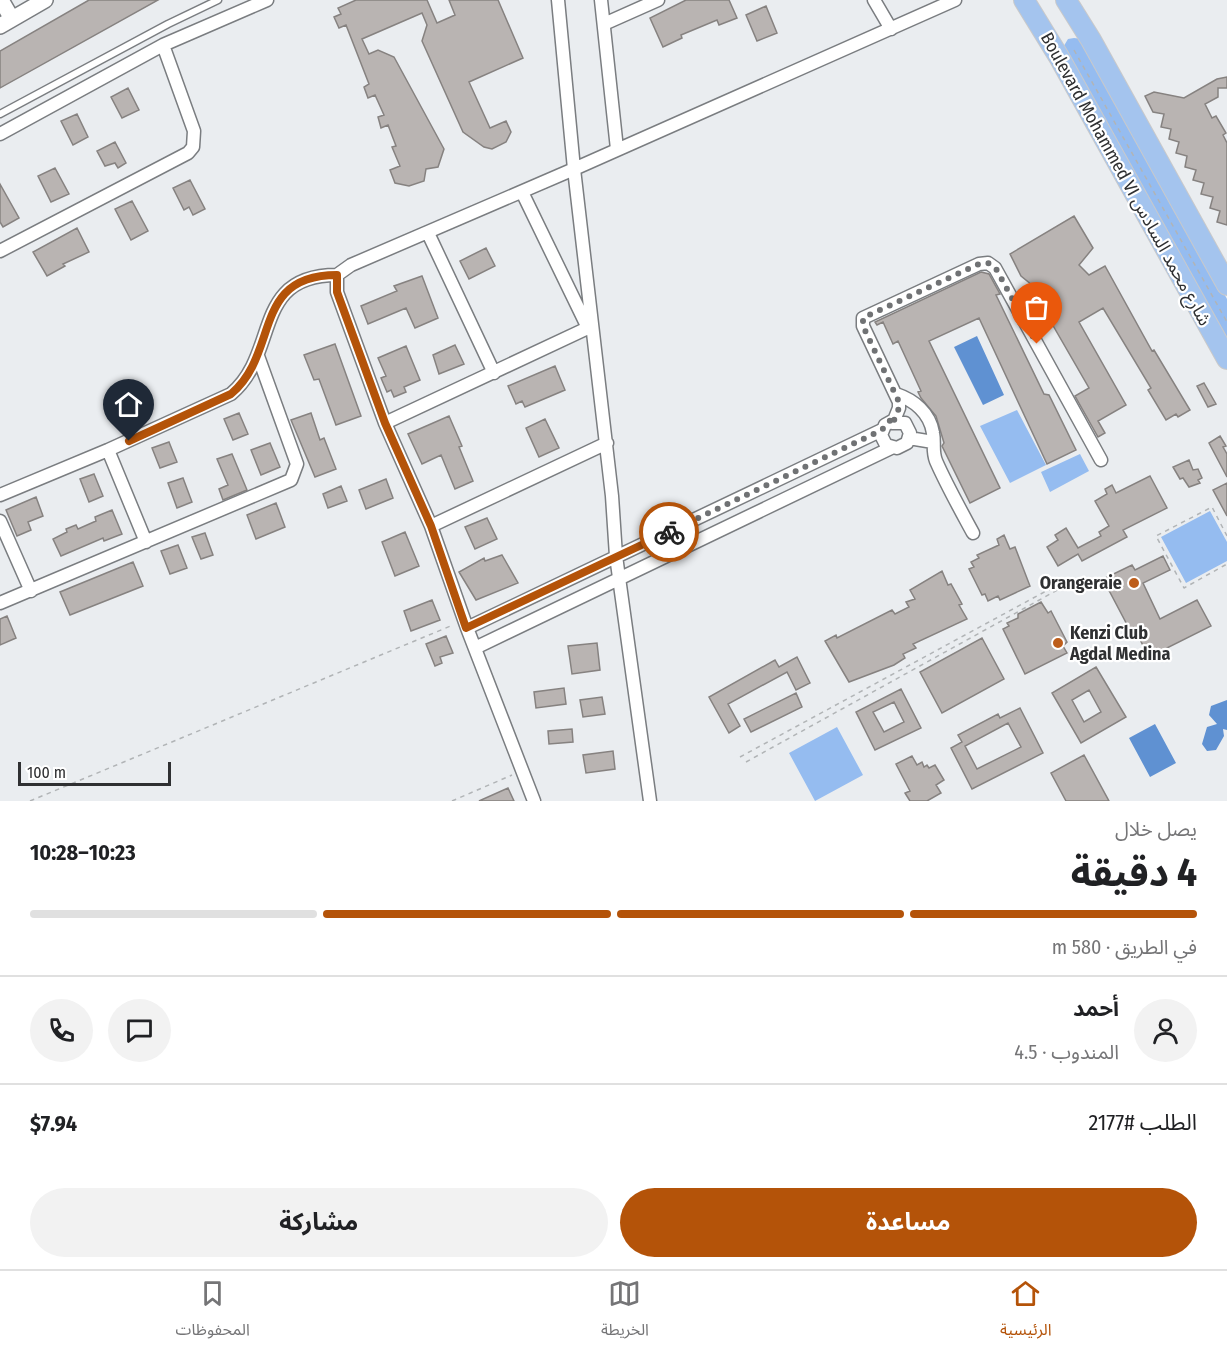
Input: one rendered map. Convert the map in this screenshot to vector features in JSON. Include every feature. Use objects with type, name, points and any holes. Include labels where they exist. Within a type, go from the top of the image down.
[{"type":"main road","name":"Boulevard Mohammed VI شارع محمد السادس","points":[[1024,0],[1059,57],[1227,358]]},
{"type":"main road","name":"Boulevard Mohammed VI شارع محمد السادس","points":[[1066,0],[1091,40],[1227,285]]},
{"type":"street","points":[[1,0],[6,22],[45,0]]},
{"type":"street","points":[[0,134],[163,45],[267,0]]},
{"type":"street","points":[[558,0],[590,327],[606,443],[616,556],[650,801]]},
{"type":"street","points":[[601,0],[617,149]]},
{"type":"street","points":[[604,24],[658,0]]},
{"type":"street","points":[[874,0],[891,29]]},
{"type":"street","points":[[0,495],[108,450],[231,394],[239,387],[258,356],[271,318],[284,293],[296,284],[310,277],[337,275],[351,265],[522,192],[955,0]]},
{"type":"street","points":[[0,251],[188,153],[193,147],[194,131],[163,45]]},
{"type":"street","points":[[522,192],[590,327]]},
{"type":"street","points":[[428,233],[494,373]]},
{"type":"street","points":[[893,423],[899,408],[896,394],[863,326],[863,318],[979,264],[988,263],[995,267],[1101,460]]},
{"type":"street","points":[[337,275],[337,292],[385,423],[431,526],[465,624],[534,801]]},
{"type":"street","points":[[385,423],[590,327]]},
{"type":"street","points":[[0,603],[291,480],[297,464],[258,356]]},
{"type":"street","points":[[896,394],[910,399],[920,408],[931,426],[934,454],[949,490],[973,533]]},
{"type":"street","points":[[465,624],[768,485],[882,430],[889,421],[894,420],[893,423]]},
{"type":"street","points":[[475,648],[891,448],[902,447],[910,433],[905,423],[893,423]]},
{"type":"street","points":[[882,430],[883,441],[891,448]]},
{"type":"street","points":[[909,438],[933,442]]},
{"type":"street","points":[[431,526],[606,443]]},
{"type":"street","points":[[108,450],[146,542]]},
{"type":"street","points":[[768,485],[776,503]]},
{"type":"street","points":[[0,521],[31,591]]},
{"type":"lane","points":[[0,114],[158,29],[218,0]]},
{"type":"path","points":[[1074,50],[1227,322]]},
{"type":"path","points":[[1227,536],[1226,530],[1212,507],[1156,536],[1184,588],[1227,564]]},
{"type":"path","points":[[740,757],[1048,590],[1065,585],[746,762]]},
{"type":"path","points":[[990,621],[993,626]]},
{"type":"path","points":[[30,801],[465,624]]},
{"type":"path","points":[[840,703],[843,708]]},
{"type":"path","points":[[452,801],[522,771]]},
{"type":"shaded area","points":[[1068,39],[1082,39],[1227,299],[1227,346],[1062,49]]},
{"type":"shaded area","points":[[977,336],[1004,395],[983,405],[954,347]]},
{"type":"shaded area","points":[[1017,410],[1046,465],[1010,483],[980,426]]},
{"type":"shaded area","points":[[1080,454],[1089,471],[1050,492],[1041,472]]},
{"type":"shaded area","points":[[1210,511],[1227,542],[1227,561],[1186,583],[1161,537]]},
{"type":"shaded area","points":[[1227,700],[1227,730],[1223,729],[1224,736],[1216,750],[1207,751],[1202,744],[1207,727],[1217,724],[1209,715],[1211,706]]},
{"type":"shaded area","points":[[1155,724],[1176,763],[1150,777],[1129,738]]},
{"type":"shaded area","points":[[837,727],[863,775],[815,801],[789,753]]},
{"type":"building","points":[[89,0],[158,0],[0,88],[0,51]]},
{"type":"building","points":[[356,0],[427,0],[437,23],[455,15],[449,0],[498,0],[523,58],[469,82],[490,128],[506,121],[511,132],[506,142],[492,149],[484,147],[463,132],[422,41],[427,25],[422,13],[362,39],[369,54],[378,50],[394,57],[444,149],[438,167],[426,169],[424,181],[409,186],[395,183],[390,170],[400,166],[392,147],[396,146],[388,125],[381,128],[378,117],[384,115],[375,95],[368,98],[364,87],[369,84],[346,25],[339,28],[334,17],[341,14],[338,8]]},
{"type":"building","points":[[686,0],[729,0],[737,18],[719,25],[717,20],[681,35],[682,38],[663,47],[650,18]]},
{"type":"building","points":[[766,6],[777,33],[757,41],[746,15]]},
{"type":"building","points":[[1227,77],[1227,88],[1218,88],[1218,97],[1205,104],[1212,118],[1216,116],[1226,133],[1223,135],[1227,143],[1227,225],[1217,222],[1220,211],[1210,208],[1213,197],[1201,194],[1204,183],[1193,180],[1196,170],[1185,167],[1187,156],[1176,153],[1179,142],[1169,139],[1171,129],[1161,127],[1164,114],[1153,112],[1145,96],[1154,92],[1184,98],[1217,79]]},
{"type":"building","points":[[128,88],[139,110],[122,118],[111,97]]},
{"type":"building","points":[[77,114],[88,137],[73,145],[61,121]]},
{"type":"building","points":[[115,142],[126,163],[118,168],[115,163],[105,166],[97,151]]},
{"type":"building","points":[[55,168],[69,194],[51,202],[38,176]]},
{"type":"building","points":[[190,180],[205,209],[193,215],[189,207],[184,210],[173,188]]},
{"type":"building","points":[[0,184],[19,218],[3,227],[0,222]]},
{"type":"building","points":[[132,201],[148,231],[131,240],[115,209]]},
{"type":"building","points":[[1074,216],[1093,248],[1079,265],[1089,275],[1105,266],[1152,351],[1154,350],[1190,410],[1178,417],[1176,414],[1166,420],[1148,390],[1151,388],[1103,308],[1079,322],[1126,405],[1098,421],[1105,433],[1098,437],[1075,396],[1089,388],[1040,303],[1048,298],[1021,276],[1010,254]]},
{"type":"building","points":[[77,228],[89,252],[63,264],[65,266],[47,276],[33,252]]},
{"type":"building","points":[[486,248],[495,266],[469,279],[460,261]]},
{"type":"building","points":[[981,272],[989,274],[1000,294],[996,295],[1044,394],[1049,395],[1076,450],[1047,464],[979,318],[929,341],[1000,488],[970,503],[942,446],[944,443],[936,416],[921,398],[918,392],[921,391],[898,341],[893,344],[883,322],[877,325],[875,322]]},
{"type":"building","points":[[422,276],[438,318],[415,328],[406,308],[368,324],[361,306],[397,291],[394,286]]},
{"type":"building","points":[[335,344],[361,416],[336,425],[319,379],[314,380],[304,355]]},
{"type":"building","points":[[455,345],[464,364],[439,374],[433,355]]},
{"type":"building","points":[[406,346],[420,380],[404,387],[406,392],[394,397],[391,390],[387,392],[381,378],[386,376],[378,358]]},
{"type":"building","points":[[555,366],[565,390],[525,407],[522,401],[516,404],[508,386]]},
{"type":"building","points":[[1204,383],[1216,404],[1208,407],[1197,386]]},
{"type":"building","points":[[239,413],[248,434],[233,440],[224,419]]},
{"type":"building","points":[[311,413],[320,440],[324,438],[336,469],[315,477],[291,420]]},
{"type":"building","points":[[449,416],[462,446],[459,447],[473,481],[455,489],[441,455],[422,464],[408,434]]},
{"type":"building","points":[[545,419],[559,448],[539,457],[526,428]]},
{"type":"building","points":[[1220,436],[1226,446],[1223,447],[1227,454],[1227,477],[1209,443]]},
{"type":"building","points":[[169,442],[177,462],[160,468],[152,448]]},
{"type":"building","points":[[270,443],[280,467],[261,475],[251,450]]},
{"type":"building","points":[[232,454],[247,490],[223,500],[219,489],[228,485],[217,459]]},
{"type":"building","points":[[1189,460],[1193,470],[1198,469],[1202,478],[1198,480],[1200,483],[1189,487],[1183,478],[1180,479],[1173,467]]},
{"type":"building","points":[[94,474],[103,496],[89,502],[80,479]]},
{"type":"building","points":[[1150,476],[1167,508],[1123,530],[1127,537],[1082,561],[1078,554],[1058,566],[1047,547],[1058,540],[1055,535],[1066,528],[1078,548],[1101,536],[1099,532],[1109,526],[1095,501],[1107,494],[1105,489],[1112,485],[1116,493]]},
{"type":"building","points":[[183,478],[192,502],[177,508],[168,483]]},
{"type":"building","points":[[386,479],[393,498],[366,509],[359,490]]},
{"type":"building","points":[[1227,483],[1227,516],[1213,490]]},
{"type":"building","points":[[341,486],[347,501],[328,508],[323,494]]},
{"type":"building","points":[[36,497],[43,516],[28,522],[31,530],[17,536],[6,510]]},
{"type":"building","points":[[276,503],[285,527],[256,539],[247,515]]},
{"type":"building","points":[[112,510],[122,534],[104,541],[103,538],[61,556],[53,539],[67,532],[66,529],[76,525],[78,529],[96,521],[95,517]]},
{"type":"building","points":[[487,518],[497,539],[475,549],[465,527]]},
{"type":"building","points":[[405,532],[419,566],[395,576],[382,542]]},
{"type":"building","points":[[205,533],[213,555],[201,559],[192,537]]},
{"type":"building","points":[[1004,535],[1010,549],[1015,547],[1030,586],[1000,600],[998,596],[988,601],[985,594],[982,595],[969,569],[974,567],[971,562],[979,558],[977,555],[999,545],[997,539]]},
{"type":"building","points":[[178,545],[187,568],[170,574],[161,551]]},
{"type":"building","points":[[502,555],[518,583],[476,600],[459,572],[484,558],[485,561]]},
{"type":"building","points":[[1163,556],[1170,570],[1143,583],[1160,619],[1197,600],[1211,626],[1149,657],[1136,632],[1132,634],[1103,579],[1132,565],[1135,570]]},
{"type":"building","points":[[133,562],[143,586],[70,615],[60,592]]},
{"type":"building","points":[[942,571],[948,585],[951,584],[962,604],[959,605],[967,619],[913,644],[916,648],[903,654],[905,658],[894,665],[849,682],[825,641],[836,635],[837,638],[892,610],[895,614],[909,607],[906,602],[915,599],[910,590]]},
{"type":"building","points":[[432,600],[440,620],[411,631],[404,611]]},
{"type":"building","points":[[1041,602],[1048,613],[1051,611],[1067,642],[1063,646],[1067,653],[1025,674],[1003,629],[1009,626],[1007,623],[1018,618],[1018,614]]},
{"type":"building","points":[[7,616],[16,638],[0,645],[0,619]]},
{"type":"building","points":[[446,636],[453,653],[440,657],[442,663],[435,666],[426,644]]},
{"type":"building","points":[[982,638],[1004,679],[942,713],[920,672]]},
{"type":"building","points":[[597,643],[600,670],[572,674],[568,646]]},
{"type":"building","points":[[797,657],[810,683],[796,690],[787,672],[728,704],[740,726],[729,733],[709,697],[775,660],[779,667]]},
{"type":"building","points":[[1096,667],[1126,717],[1081,743],[1052,693]],"holes":[[[1089,690],[1101,712],[1084,722],[1072,700]]]},
{"type":"building","points":[[564,688],[566,704],[536,708],[534,692]]},
{"type":"building","points":[[901,689],[921,728],[875,750],[856,712]],"holes":[[[894,702],[904,722],[884,732],[873,712]]]},
{"type":"building","points":[[796,693],[802,707],[751,732],[744,719]]},
{"type":"building","points":[[602,697],[605,714],[583,717],[580,700]]},
{"type":"building","points":[[1020,708],[1043,753],[972,789],[951,748],[962,742],[958,735],[998,714],[1000,718]],"holes":[[[1008,723],[1021,747],[977,769],[965,746]]]},
{"type":"building","points":[[572,729],[573,742],[549,744],[548,731]]},
{"type":"building","points":[[613,751],[615,769],[586,773],[583,755]]},
{"type":"building","points":[[1084,755],[1109,801],[1066,801],[1051,773]]},
{"type":"building","points":[[912,756],[917,765],[922,762],[924,767],[927,765],[929,768],[935,765],[944,780],[936,785],[941,793],[927,801],[910,801],[905,793],[910,791],[896,764]]},
{"type":"building","points":[[508,788],[514,801],[479,801]]},
{"type":"way so far","points":[[669,532],[882,430],[889,421],[894,420],[893,423],[899,408],[899,402],[863,326],[863,318],[979,264],[988,263],[995,267],[1037,344]]},
{"type":"place","name":"Orangeraie","points":[[1134,583]]},
{"type":"place","name":"Kenzi Club Agdal Medina","points":[[1058,643]]},
{"type":"route","points":[[129,441],[231,394],[239,387],[258,356],[271,318],[284,293],[310,277],[337,275],[337,292],[385,423],[431,526],[466,628],[669,532]]}]
